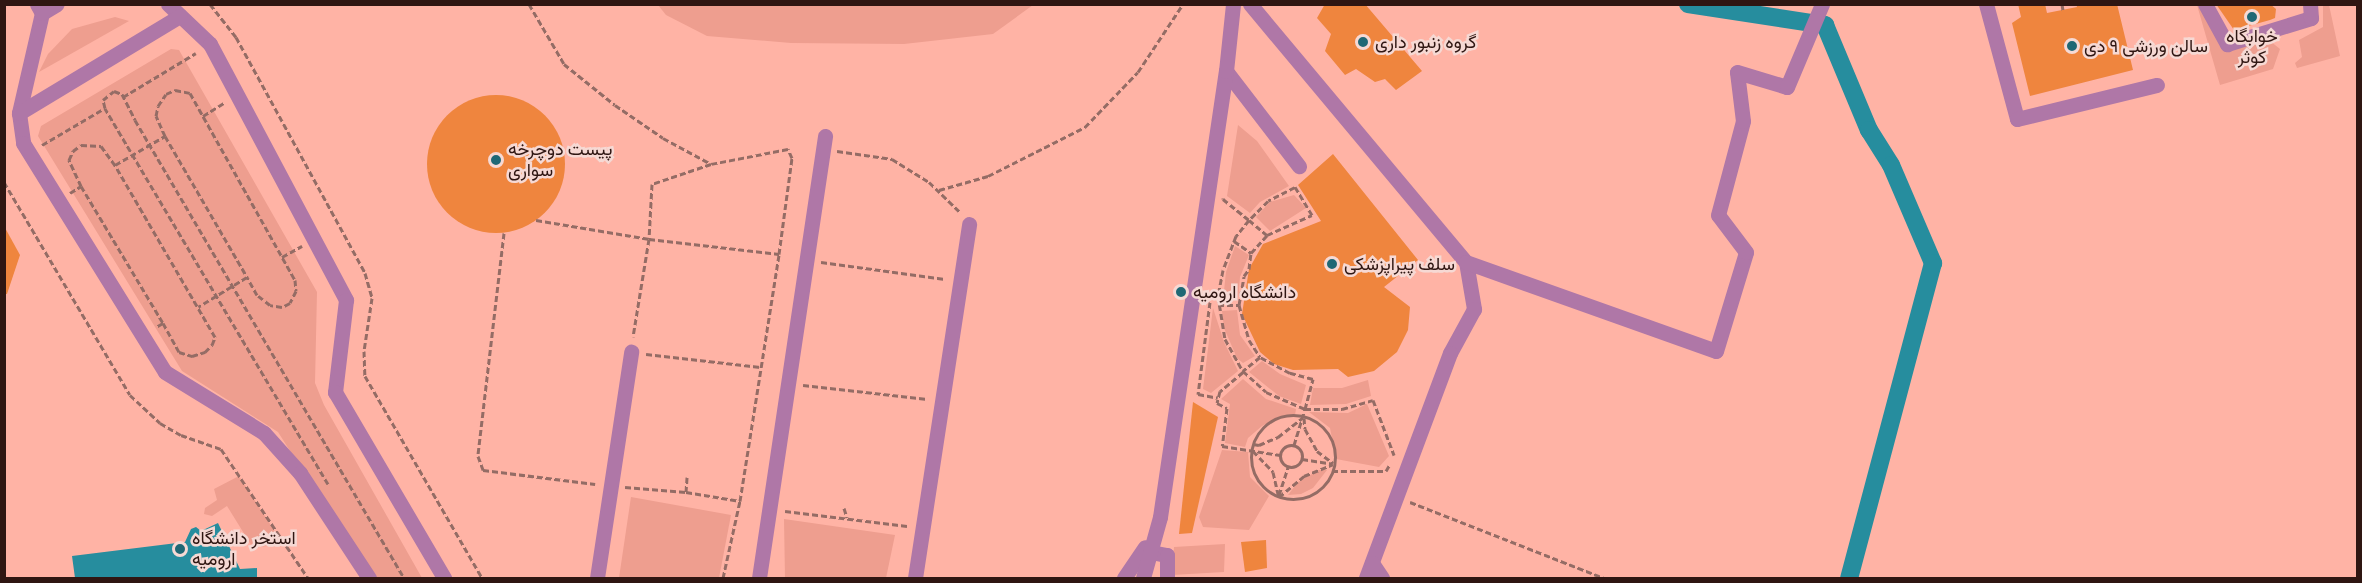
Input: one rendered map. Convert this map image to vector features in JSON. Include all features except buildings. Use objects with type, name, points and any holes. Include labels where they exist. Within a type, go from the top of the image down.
[{"type":"street","points":[[57,4],[40,9],[19,113],[23,143],[165,372],[264,434],[300,473],[369,579]]},
{"type":"street","points":[[168,4],[210,44],[346,300],[335,392],[444,579]]},
{"type":"street","points":[[1143,579],[1160,517],[1226,71],[1233,4]]},
{"type":"street","points":[[1250,4],[1466,262],[1474,309],[1450,353],[1366,579]]},
{"type":"street","points":[[1986,4],[2017,119],[2157,85]]},
{"type":"street","points":[[2205,4],[2227,44],[2311,18],[2310,4]]},
{"type":"street","points":[[1466,262],[1716,351],[1746,252],[1718,215],[1743,121],[1737,72],[1787,87],[1820,9]]},
{"type":"street","points":[[19,113],[180,16]]},
{"type":"street","points":[[1226,71],[1299,165]]},
{"type":"street","points":[[759,579],[825,136]]},
{"type":"street","points":[[915,579],[969,224]]},
{"type":"street","points":[[597,579],[613,486],[631,352]]},
{"type":"street","points":[[1124,579],[1140,558],[1160,517]]},
{"type":"street","points":[[1151,552],[1167,555],[1167,579]]},
{"type":"street","points":[[1372,563],[1382,579]]},
{"type":"path","points":[[210,4],[236,37]]},
{"type":"path","points":[[528,4],[564,64],[615,105],[663,138],[711,164]]},
{"type":"path","points":[[939,190],[988,176],[1085,127],[1138,72],[1183,4]]},
{"type":"path","points":[[2062,4],[2063,10]]},
{"type":"path","points":[[123,97],[210,44]]},
{"type":"path","points":[[175,90],[190,93],[202,116],[295,280],[296,291],[290,303],[282,307],[270,305],[257,295],[165,136],[156,116],[166,94],[175,90]]},
{"type":"path","points":[[330,488],[105,108],[103,100],[114,91],[123,97],[404,579]]},
{"type":"path","points":[[202,116],[237,96]]},
{"type":"path","points":[[29,153],[105,108]]},
{"type":"path","points":[[115,165],[165,136]]},
{"type":"path","points":[[81,145],[101,146],[115,165],[215,337],[212,345],[205,352],[192,356],[179,352],[81,186],[69,160],[73,151],[81,145]]},
{"type":"path","points":[[723,579],[740,501],[779,254],[792,158],[788,149],[711,164],[652,184],[649,239],[631,352],[760,367]]},
{"type":"path","points":[[836,151],[892,159],[939,190],[969,224]]},
{"type":"path","points":[[4,182],[130,395],[160,423],[181,435],[221,450],[307,578]]},
{"type":"path","points":[[58,200],[81,186]]},
{"type":"path","points":[[1294,445],[1303,417],[1305,409],[1313,379],[1290,373],[1260,357],[1249,340],[1239,305],[1251,253],[1267,235],[1312,215],[1295,187],[1268,201],[1249,220],[1234,241],[1223,270],[1218,304],[1225,339],[1244,371],[1266,392],[1305,409],[1342,409],[1373,400],[1395,455],[1386,471],[1332,471]]},
{"type":"path","points":[[1224,188],[1223,199],[1267,235]]},
{"type":"path","points":[[536,220],[649,239],[779,254]]},
{"type":"path","points":[[504,233],[478,456],[483,470],[613,486],[686,492],[740,501]]},
{"type":"path","points":[[282,257],[314,239]]},
{"type":"path","points":[[1234,241],[1251,253]]},
{"type":"path","points":[[819,261],[960,281]]},
{"type":"path","points":[[198,307],[247,277]]},
{"type":"path","points":[[1218,304],[1239,305]]},
{"type":"path","points":[[142,335],[163,322]]},
{"type":"path","points":[[1260,357],[1220,391],[1216,403],[1227,408],[1222,446],[1280,455]]},
{"type":"path","points":[[1199,382],[1198,394],[1218,398]]},
{"type":"path","points":[[801,385],[942,400]]},
{"type":"path","points":[[1283,417],[1303,417],[1324,429],[1334,452],[1332,471],[1322,487],[1315,493],[1298,499],[1279,497],[1270,493],[1257,478],[1251,459],[1253,444],[1257,434],[1273,420],[1283,417]]},
{"type":"path","points":[[1253,444],[1259,446],[1278,437],[1303,417]]},
{"type":"path","points":[[1303,417],[1305,429],[1317,451],[1334,464]]},
{"type":"path","points":[[1294,445],[1300,449],[1302,459],[1298,465],[1288,467],[1282,464],[1280,455],[1283,448],[1294,445]]},
{"type":"path","points":[[1252,450],[1273,472],[1279,497]]},
{"type":"path","points":[[1302,459],[1334,464]]},
{"type":"path","points":[[1279,497],[1304,477],[1334,464]]},
{"type":"path","points":[[1279,497],[1288,467]]},
{"type":"path","points":[[686,492],[687,477]]},
{"type":"path","points":[[1397,496],[1604,579]]},
{"type":"path","points":[[844,508],[847,518]]},
{"type":"path","points":[[780,511],[922,528]]},
{"type":"shaded area","name":"دانشگاه ارومیه","points":[[5,5],[2357,5],[2357,578],[5,578]]},
{"type":"shaded area","points":[[658,5],[1033,5],[993,34],[904,44],[791,43],[707,36],[666,15]]},
{"type":"shaded area","points":[[2197,5],[2234,49],[2270,41],[2280,49],[2273,69],[2220,85]]},
{"type":"shaded area","points":[[2323,5],[2329,5],[2340,56],[2297,68],[2295,63],[2302,57],[2299,40],[2323,27]]},
{"type":"shaded area","points":[[115,17],[129,21],[39,72],[48,54],[72,29]]},
{"type":"shaded area","points":[[171,49],[179,50],[317,292],[315,383],[324,405],[422,578],[371,578],[278,432],[182,371],[38,136],[41,126]]},
{"type":"shaded area","points":[[1238,125],[1257,141],[1289,186],[1260,202],[1250,213],[1227,196]]},
{"type":"shaded area","points":[[1294,195],[1306,208],[1270,231],[1256,217],[1270,202]]},
{"type":"shaded area","points":[[1235,246],[1249,255],[1240,277],[1238,300],[1223,300],[1226,272]]},
{"type":"shaded area","points":[[1213,308],[1224,342],[1238,371],[1211,393],[1203,389]]},
{"type":"shaded area","points":[[1237,310],[1240,335],[1255,356],[1243,363],[1237,358],[1224,328],[1222,311]]},
{"type":"shaded area","points":[[1262,361],[1280,374],[1306,385],[1301,404],[1279,396],[1249,372]]},
{"type":"shaded area","points":[[1243,379],[1266,399],[1296,409],[1295,415],[1278,417],[1262,426],[1248,438],[1245,447],[1225,443],[1230,404],[1221,399]]},
{"type":"shaded area","points":[[1368,380],[1371,396],[1346,404],[1310,405],[1313,388],[1342,388]]},
{"type":"shaded area","points":[[1367,404],[1389,456],[1379,467],[1336,459],[1330,428],[1309,412],[1348,413]]},
{"type":"shaded area","points":[[1222,450],[1248,452],[1250,477],[1269,496],[1249,530],[1203,527],[1199,517]]},
{"type":"shaded area","points":[[1319,470],[1327,470],[1313,488],[1301,494],[1288,495],[1298,482]]},
{"type":"shaded area","points":[[239,476],[283,544],[253,548],[227,506],[212,516],[204,514],[205,508],[217,500],[214,489]]},
{"type":"shaded area","points":[[631,497],[731,515],[719,578],[619,578]]},
{"type":"shaded area","points":[[784,519],[895,535],[886,578],[785,578]]},
{"type":"shaded area","points":[[1225,544],[1224,572],[1172,575],[1174,547]]},
{"type":"water","name":"استخر دانشگاه ارومیه","points":[[218,523],[240,569],[257,568],[257,578],[75,578],[72,556],[185,542],[191,529],[196,527],[201,531]]},
{"type":"waterway","points":[[1688,4],[1825,25],[1869,130],[1891,165],[1933,263],[1849,578]]},
{"type":"place","name":"خوابگاه کوثر","points":[[2252,17]]},
{"type":"place","name":"گروه زنبور داری","points":[[1363,42]]},
{"type":"place","name":"سالن ورزشی ۹ دی","points":[[2072,46]]},
{"type":"place","name":"پیست دوچرخه سواری","points":[[496,160]]},
{"type":"place","name":"سلف پیراپزشکی","points":[[1332,264]]},
{"type":"place","name":"دانشگاه ارومیه","points":[[1181,292]]},
{"type":"place","name":"استخر دانشگاه ارومیه","points":[[180,549]]}]
